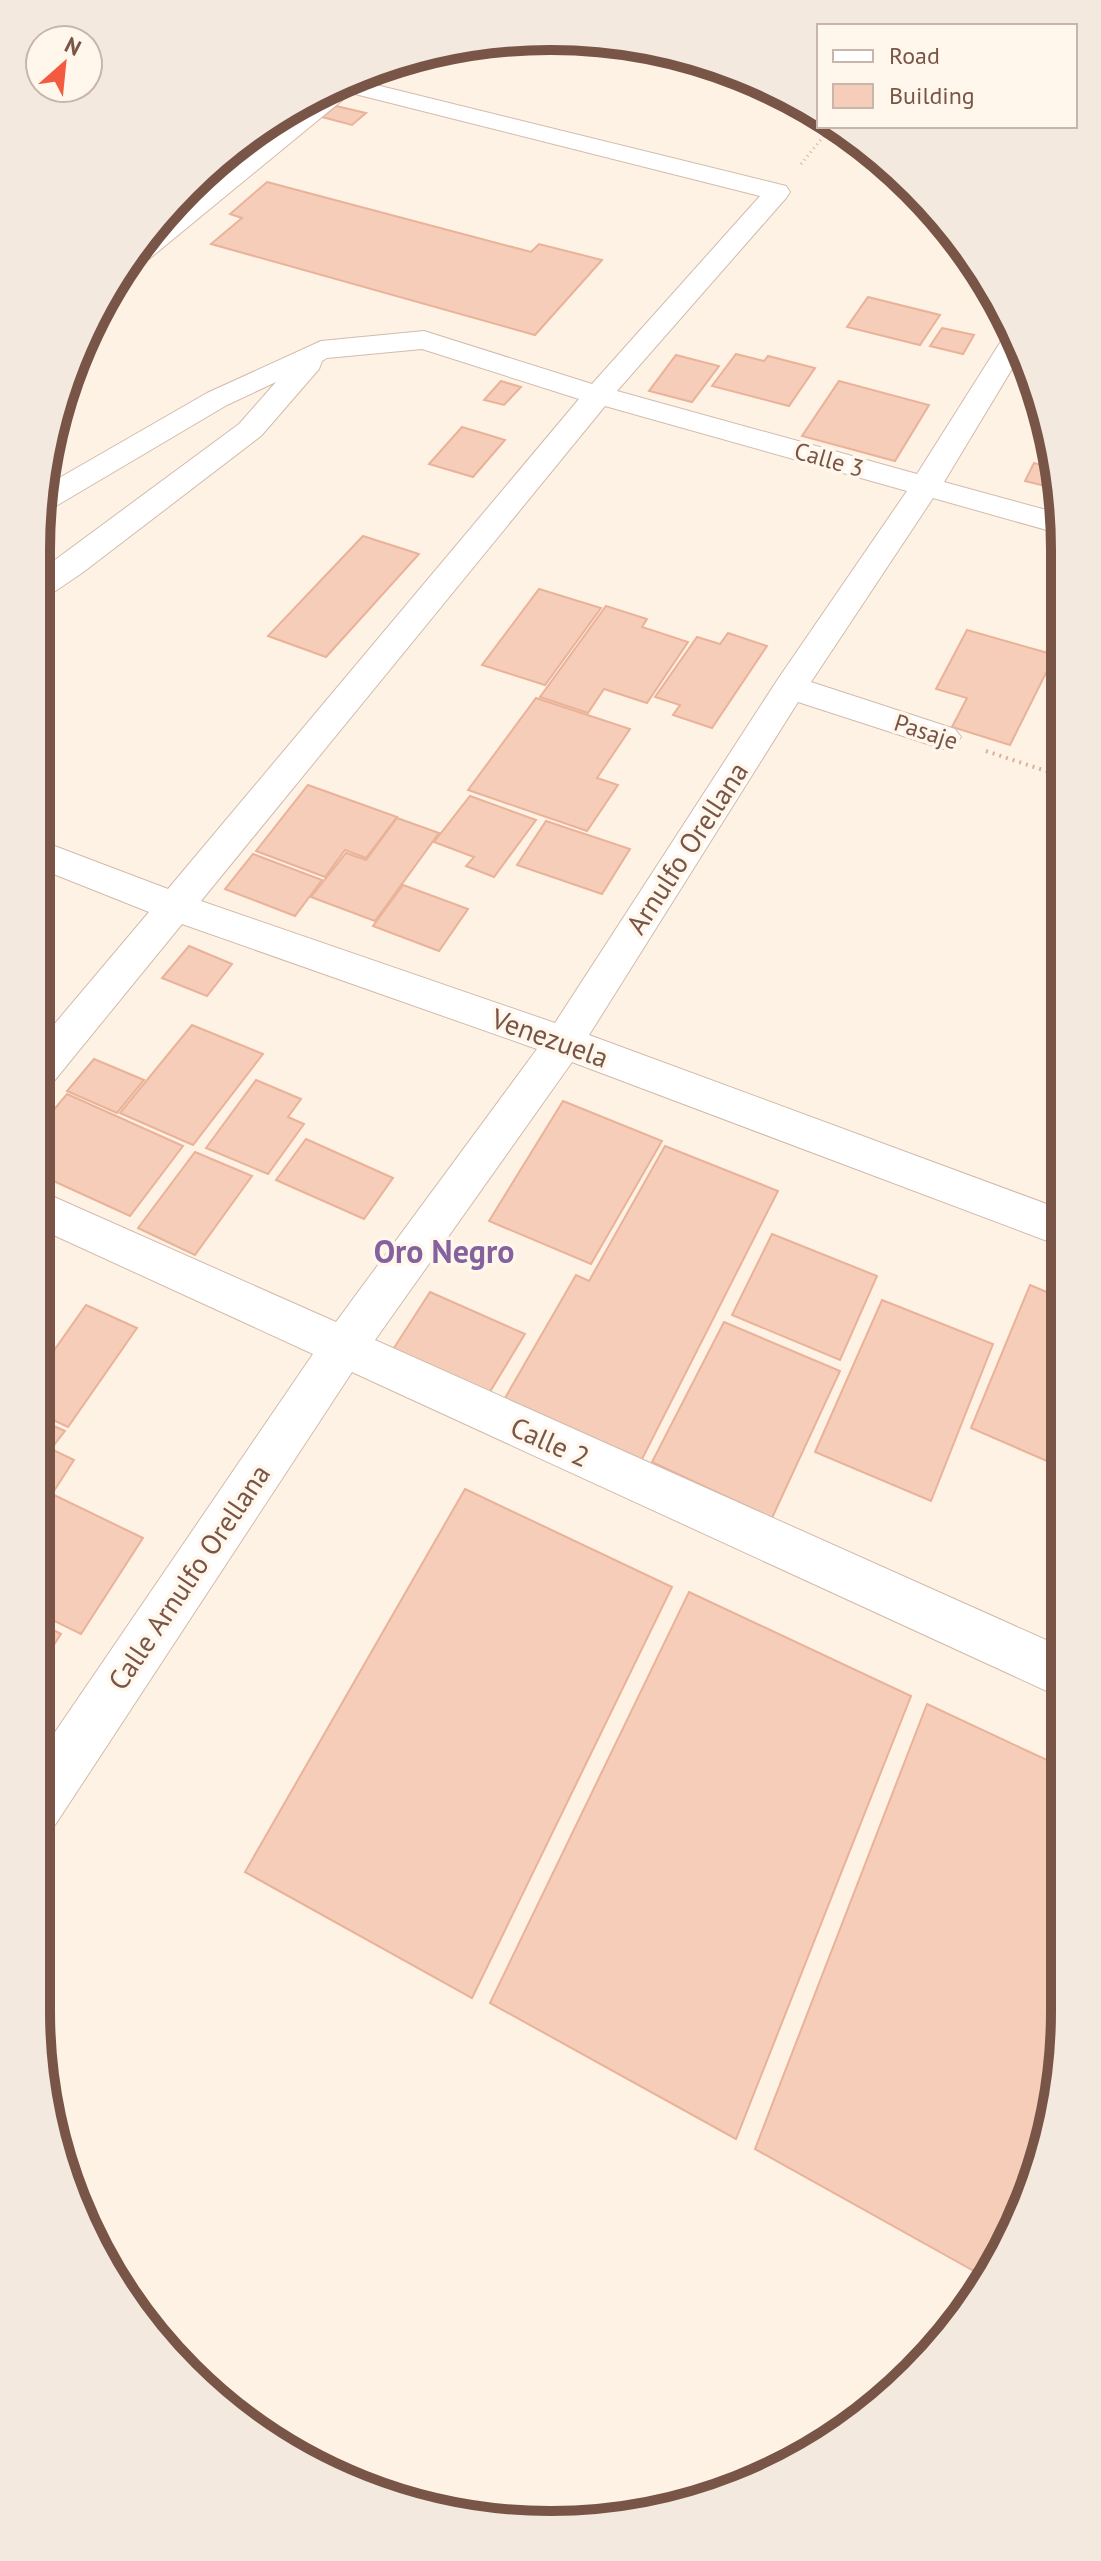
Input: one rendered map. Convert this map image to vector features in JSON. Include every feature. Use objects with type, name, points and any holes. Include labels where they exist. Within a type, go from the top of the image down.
[{"type":"street","points":[[50,1058],[172,906],[598,395],[777,192],[359,88]]},
{"type":"street","points":[[163,233],[318,108]]},
{"type":"street","name":"Calle 3","points":[[53,494],[217,399],[321,350],[424,340],[598,395],[1050,521]]},
{"type":"street","points":[[50,580],[250,430],[321,350]]},
{"type":"street","name":"Arnulfo Orellana","points":[[343,1348],[564,1042],[790,687],[925,487],[1009,351]]},
{"type":"street","name":"Pasaje","points":[[790,687],[943,737]]},
{"type":"street","name":"Venezuela","points":[[50,858],[172,906],[564,1042],[1051,1225]]},
{"type":"street","name":"Calle 2","points":[[50,1213],[1051,1668]]},
{"type":"street","name":"Calle Arnulfo Orellana","points":[[50,1785],[343,1348]]},
{"type":"path","points":[[777,192],[829,134]]},
{"type":"path","name":"Pasaje","points":[[943,737],[1051,773]]},
{"type":"building","points":[[336,106],[366,113],[352,125],[322,117]]},
{"type":"building","points":[[267,182],[531,252],[539,244],[602,260],[535,335],[211,244],[242,218],[230,214]]},
{"type":"building","points":[[868,297],[940,315],[920,345],[847,327]]},
{"type":"building","points":[[942,328],[974,335],[963,354],[930,346]]},
{"type":"building","points":[[736,354],[764,361],[768,356],[815,368],[789,406],[712,386]]},
{"type":"building","points":[[676,355],[719,366],[692,402],[649,391]]},
{"type":"building","points":[[501,381],[521,387],[504,405],[484,400]]},
{"type":"building","points":[[839,381],[929,405],[895,461],[802,436]]},
{"type":"building","points":[[462,427],[505,440],[473,477],[429,464]]},
{"type":"building","points":[[1034,463],[1043,466],[1047,487],[1025,481]]},
{"type":"building","points":[[363,536],[419,554],[326,657],[268,636]]},
{"type":"building","points":[[539,589],[601,608],[545,685],[482,665]]},
{"type":"building","points":[[606,606],[647,619],[642,627],[688,642],[647,703],[604,689],[588,713],[540,697]]},
{"type":"building","points":[[967,630],[1051,654],[1051,663],[1010,745],[952,727],[967,698],[936,689]]},
{"type":"building","points":[[728,633],[767,646],[712,728],[673,715],[680,705],[655,697],[697,637],[720,644]]},
{"type":"building","points":[[536,698],[630,729],[597,778],[618,785],[587,831],[468,790]]},
{"type":"building","points":[[308,785],[397,817],[366,858],[345,850],[325,877],[256,851]]},
{"type":"building","points":[[470,796],[536,820],[494,877],[466,866],[474,857],[434,842]]},
{"type":"building","points":[[397,818],[439,833],[375,921],[311,897],[346,853],[366,860]]},
{"type":"building","points":[[546,821],[630,849],[602,894],[517,865]]},
{"type":"building","points":[[253,854],[322,880],[295,916],[225,889]]},
{"type":"building","points":[[403,885],[468,909],[439,951],[373,926]]},
{"type":"building","points":[[189,946],[232,964],[207,996],[162,978]]},
{"type":"building","points":[[192,1025],[263,1054],[193,1145],[120,1113]]},
{"type":"building","points":[[94,1059],[144,1080],[117,1113],[67,1091]]},
{"type":"building","points":[[256,1080],[301,1099],[288,1117],[304,1124],[268,1174],[206,1148]]},
{"type":"building","points":[[67,1094],[183,1146],[130,1216],[50,1179],[50,1114]]},
{"type":"building","points":[[563,1101],[662,1141],[591,1264],[489,1221]]},
{"type":"building","points":[[306,1139],[393,1178],[364,1219],[276,1180]]},
{"type":"building","points":[[665,1146],[778,1191],[638,1467],[501,1405],[576,1275],[589,1281]]},
{"type":"building","points":[[195,1152],[252,1176],[195,1255],[138,1228]]},
{"type":"building","points":[[772,1234],[877,1276],[840,1360],[732,1315]]},
{"type":"building","points":[[1030,1285],[1051,1294],[1051,1463],[971,1428]]},
{"type":"building","points":[[430,1292],[525,1334],[488,1395],[392,1351]]},
{"type":"building","points":[[882,1300],[993,1344],[931,1501],[815,1452]]},
{"type":"building","points":[[86,1305],[137,1328],[68,1427],[50,1419],[50,1356]]},
{"type":"building","points":[[724,1322],[840,1371],[772,1518],[652,1462]]},
{"type":"building","points":[[50,1424],[65,1431],[51,1449],[74,1460],[52,1494],[143,1538],[81,1634],[50,1619]]},
{"type":"building","points":[[465,1489],[672,1587],[472,1998],[245,1872]]},
{"type":"building","points":[[689,1592],[911,1696],[736,2139],[490,2003]]},
{"type":"building","points":[[50,1628],[61,1634],[50,1651]]},
{"type":"building","points":[[927,1704],[1051,1762],[1051,2010],[1047,2076],[1034,2140],[1013,2202],[977,2273],[755,2149]]},
{"type":"district","name":"Oro Negro","points":[[444,1252]]}]
